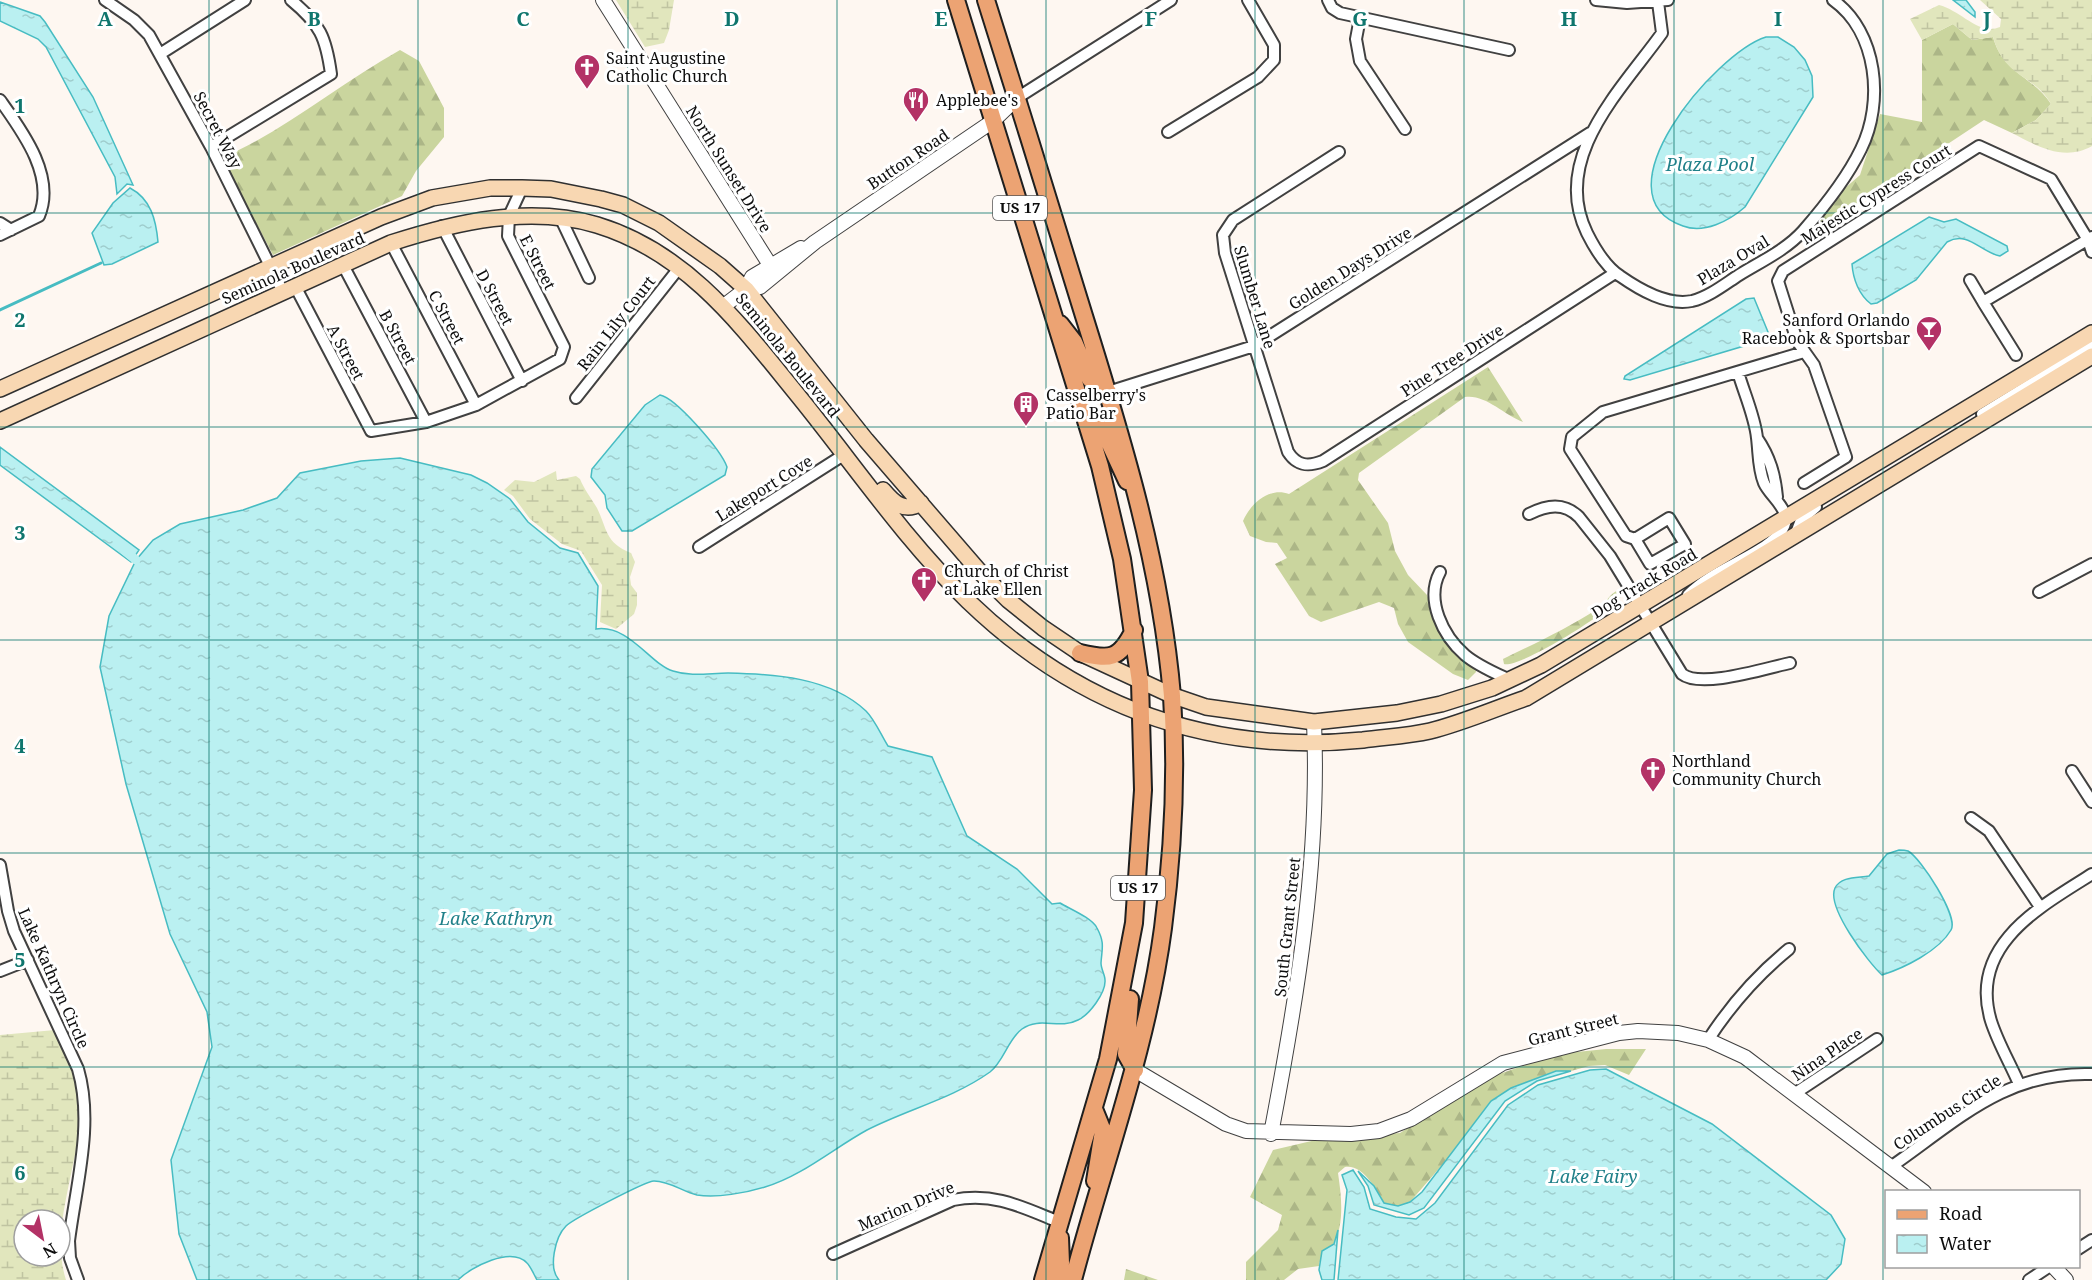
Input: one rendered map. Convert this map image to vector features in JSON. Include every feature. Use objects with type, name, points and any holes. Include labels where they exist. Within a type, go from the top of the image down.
[{"type":"main road","name":"US 17","points":[[956,0],[1113,514],[1134,630],[1140,682],[1141,845],[1128,960],[1120,1004],[1094,1109],[1043,1280]]},
{"type":"main road","name":"US 17","points":[[986,0],[1108,392],[1141,508],[1161,613],[1172,695],[1173,793],[1167,885],[1157,966],[1136,1070],[1073,1280]]},
{"type":"main road","name":"Seminola Boulevard","points":[[0,389],[381,217],[432,198],[490,188],[551,189],[623,205],[659,223],[720,266],[746,289],[866,440],[979,571],[1008,600],[1043,628],[1080,653],[1172,695]]},
{"type":"main road","name":"Seminola Boulevard","points":[[0,421],[289,289],[344,267],[391,243],[442,226],[509,216],[561,219],[594,225],[649,248],[679,268],[725,305],[906,534],[966,600],[997,628],[1072,681],[1141,714],[1173,726]]},
{"type":"main road","points":[[1052,313],[1074,342],[1090,379],[1108,392]]},
{"type":"main road","name":"Dog Track Road","points":[[1172,695],[1206,707],[1314,722],[1397,713],[1472,694],[1510,680],[1541,665],[1641,606],[2092,333]]},
{"type":"main road","points":[[1173,726],[1196,732],[1315,744],[1429,731],[1526,698],[2092,356]]},
{"type":"main road","points":[[1086,421],[1095,421],[1101,425],[1141,508]]},
{"type":"main road","points":[[845,454],[854,456],[896,504],[911,508],[921,503]]},
{"type":"main road","points":[[1080,653],[1106,659],[1116,655],[1126,646],[1134,630]]},
{"type":"main road","points":[[1128,960],[1130,1007],[1126,1054],[1136,1070]]},
{"type":"main road","points":[[1092,1212],[1096,1161],[1103,1131],[1099,1116],[1094,1109]]},
{"type":"main road","points":[[1057,1280],[1061,1263],[1059,1222]]},
{"type":"street","name":"Secret Way","points":[[105,0],[134,20],[149,35],[211,147],[272,267],[289,289]]},
{"type":"street","points":[[160,54],[245,0]]},
{"type":"street","points":[[211,147],[331,74],[326,42],[312,18],[291,0]]},
{"type":"street","name":"North Sunset Drive","points":[[603,0],[770,265]]},
{"type":"street","points":[[1017,98],[1172,0]]},
{"type":"street","points":[[1168,132],[1258,77],[1274,60],[1274,45],[1248,0]]},
{"type":"street","points":[[1328,0],[1332,8],[1340,13],[1509,50]]},
{"type":"street","points":[[1596,0],[1626,3],[1663,1]]},
{"type":"street","name":"Plaza Oval","points":[[1663,1],[1662,33],[1591,132],[1578,170],[1579,210],[1590,239],[1616,273],[1634,286],[1657,296],[1676,301],[1691,301],[1707,295],[1787,245],[1802,232],[1861,149],[1869,129],[1873,105],[1870,55],[1854,20],[1833,0]]},
{"type":"street","points":[[1360,18],[1356,39],[1360,61],[1405,129]]},
{"type":"street","name":"Button Road","points":[[746,289],[760,287],[814,243],[993,121],[1017,98]]},
{"type":"street","points":[[0,100],[30,147],[43,185],[42,208],[39,216],[0,235]]},
{"type":"street","name":"Golden Days Drive","points":[[1108,392],[1254,346],[1591,132]]},
{"type":"street","name":"Majestic Cypress Court","points":[[1804,483],[1846,457],[1814,365],[1797,341],[1778,281],[1780,275],[1979,146],[2051,179],[2091,240],[2092,252]]},
{"type":"street","name":"Slumber Lane","points":[[1302,465],[1288,452],[1225,253],[1223,235],[1233,220],[1340,152]]},
{"type":"street","name":"E Street","points":[[522,188],[509,216],[508,236],[564,347],[560,359],[522,381]]},
{"type":"street","points":[[561,219],[589,278]]},
{"type":"street","points":[[0,223],[12,230]]},
{"type":"street","name":"D Street","points":[[442,226],[522,381]]},
{"type":"street","points":[[1983,302],[2091,240]]},
{"type":"street","name":"C Street","points":[[391,243],[476,405]]},
{"type":"street","name":"Button Road","points":[[725,305],[746,289],[752,277],[791,252],[814,243]]},
{"type":"street","name":"B Street","points":[[344,267],[426,422]]},
{"type":"street","name":"Rain Lily Court","points":[[576,398],[679,268]]},
{"type":"street","name":"Pine Tree Drive","points":[[1302,465],[1311,465],[1323,460],[1616,273]]},
{"type":"street","points":[[1970,280],[2016,355]]},
{"type":"street","name":"A Street","points":[[289,289],[371,431],[426,422]]},
{"type":"street","points":[[1969,429],[1972,422],[1980,415],[2092,346]]},
{"type":"street","points":[[1635,539],[1669,518],[1685,544],[1650,564],[1635,539],[1626,536],[1570,449],[1572,437],[1604,412],[1804,352]]},
{"type":"street","points":[[1680,603],[1699,584],[1773,539],[1783,529],[1786,518],[1777,497],[1771,463],[1757,438],[1738,372]]},
{"type":"street","points":[[426,422],[476,405],[522,381]]},
{"type":"street","points":[[1796,533],[1797,525],[1811,510],[1947,428],[1964,411]]},
{"type":"street","points":[[1757,438],[1756,456],[1765,486],[1777,497]]},
{"type":"street","name":"Lakeport Cove","points":[[699,547],[845,454]]},
{"type":"street","points":[[1760,467],[1771,463]]},
{"type":"street","points":[[1529,514],[1558,506],[1574,512],[1610,556],[1682,674],[1691,680],[1705,680],[1790,663]]},
{"type":"street","points":[[2039,592],[2092,564]]},
{"type":"street","points":[[1440,572],[1433,590],[1435,604],[1442,623],[1457,647],[1477,663],[1510,680]]},
{"type":"street","name":"South Grant Street","points":[[1271,1134],[1296,999],[1309,906],[1314,722]]},
{"type":"street","points":[[2072,771],[2092,802]]},
{"type":"street","points":[[1971,818],[1989,831],[2040,907]]},
{"type":"street","name":"Lake Kathryn Circle","points":[[0,865],[8,911],[78,1069],[85,1096],[85,1124],[69,1241],[70,1258],[78,1280]]},
{"type":"street","name":"Columbus Circle","points":[[2019,1084],[1990,1018],[1989,977],[1994,958],[2002,943],[2020,923],[2040,907],[2092,874]]},
{"type":"street","points":[[1708,1040],[1729,1008],[1789,949]]},
{"type":"street","points":[[0,971],[28,960]]},
{"type":"street","name":"Grant Street","points":[[1136,1070],[1226,1124],[1246,1131],[1271,1134],[1351,1134],[1379,1131],[1412,1119],[1503,1063],[1619,1033],[1654,1031],[1708,1040],[1745,1058],[1923,1190]]},
{"type":"street","name":"Nina Place","points":[[1794,1094],[1877,1039]]},
{"type":"street","name":"Columbus Circle","points":[[1892,1166],[1998,1092],[2019,1084],[2054,1076],[2092,1074]]},
{"type":"street","name":"Marion Drive","points":[[833,1254],[953,1200],[970,1197],[999,1199],[1059,1222]]},
{"type":"street","points":[[2080,1248],[2092,1239]]},
{"type":"street","points":[[2030,1280],[2048,1268]]},
{"type":"street","points":[[2053,1268],[2066,1280]]},
{"type":"green space","points":[[616,0],[674,0],[669,30],[664,43],[645,47]]},
{"type":"green space","points":[[1980,0],[2092,0],[2092,146],[2082,151],[2061,152],[2041,147],[2012,133],[2036,120],[2051,104],[2044,94],[2005,61],[1993,37],[1972,40],[1953,24],[1922,40],[1910,19],[1939,5],[1978,26],[1992,29],[2000,27],[2001,19]]},
{"type":"green space","points":[[1953,24],[1972,40],[1993,37],[2004,59],[2036,87],[2051,104],[2036,120],[2012,133],[1984,120],[1816,231],[1816,227],[1844,189],[1860,175],[1880,114],[1922,122],[1922,40]]},
{"type":"green space","points":[[400,50],[419,61],[444,108],[444,137],[416,171],[402,196],[273,255],[222,158],[268,134]]},
{"type":"green space","points":[[1488,367],[1523,422],[1487,401],[1465,397],[1359,473],[1358,480],[1388,523],[1395,551],[1408,575],[1427,595],[1438,623],[1475,667],[1476,672],[1468,680],[1453,674],[1408,642],[1398,624],[1394,608],[1379,602],[1321,622],[1309,616],[1275,564],[1287,558],[1277,543],[1250,536],[1243,521],[1246,514],[1261,498],[1274,493],[1289,494]]},
{"type":"green space","points":[[556,471],[557,480],[576,476],[580,479],[597,508],[611,540],[631,553],[635,562],[630,577],[631,585],[637,593],[637,605],[634,614],[616,629],[600,622],[602,585],[581,551],[562,544],[530,519],[513,496],[504,490],[515,480],[534,482]]},
{"type":"green space","points":[[1619,590],[1622,595],[1615,603],[1585,625],[1528,657],[1514,663],[1504,664],[1503,659],[1587,615],[1602,606],[1613,593]]},
{"type":"green space","points":[[55,1030],[75,1074],[79,1090],[78,1138],[65,1208],[12,1208],[12,1268],[63,1268],[66,1280],[0,1280],[0,1035]]},
{"type":"green space","points":[[1606,1049],[1646,1049],[1629,1075],[1605,1065],[1589,1066],[1571,1071],[1556,1071],[1511,1088],[1491,1101],[1455,1150],[1410,1202],[1398,1206],[1384,1203],[1363,1173],[1352,1167],[1345,1167],[1338,1173],[1340,1226],[1334,1243],[1321,1259],[1319,1266],[1298,1269],[1284,1280],[1246,1280],[1246,1262],[1278,1230],[1282,1215],[1250,1197],[1273,1150],[1320,1139],[1400,1133],[1482,1080],[1557,1054]]},
{"type":"green space","points":[[1126,1269],[1158,1280],[1124,1280]]},
{"type":"water","points":[[1953,0],[1966,0],[1975,12],[1975,17]]},
{"type":"water","points":[[0,2],[40,16],[45,22],[93,97],[133,185],[127,184],[117,194],[115,177],[46,47],[38,39],[0,21]]},
{"type":"water","name":"Plaza Pool","points":[[1766,37],[1778,37],[1794,47],[1805,60],[1812,76],[1813,97],[1745,207],[1716,225],[1699,228],[1683,226],[1659,210],[1651,186],[1657,157],[1672,126],[1694,96],[1719,69],[1744,48]]},
{"type":"water","points":[[130,188],[148,204],[156,226],[158,242],[112,264],[104,265],[92,233],[113,203]]},
{"type":"water","points":[[1929,217],[1944,222],[1956,219],[2007,246],[2008,251],[2000,256],[1968,240],[1954,239],[1947,242],[1916,280],[1877,303],[1871,304],[1857,286],[1852,264]]},
{"type":"water","points":[[1754,298],[1768,332],[1764,340],[1630,380],[1624,379],[1625,376],[1746,299]]},
{"type":"water","points":[[660,395],[687,415],[707,438],[727,467],[725,475],[632,531],[622,531],[607,508],[605,495],[591,477],[592,469],[645,405]]},
{"type":"water","points":[[0,447],[139,550],[131,562],[0,465]]},
{"type":"water","name":"Lake Kathryn","points":[[400,458],[471,475],[487,483],[510,499],[528,522],[560,548],[578,553],[598,586],[596,629],[608,629],[619,633],[665,667],[680,673],[782,676],[819,684],[852,700],[866,711],[888,746],[932,757],[967,836],[1017,869],[1052,904],[1060,903],[1086,917],[1097,928],[1102,942],[1101,965],[1105,985],[1092,1009],[1071,1023],[1029,1025],[1017,1033],[990,1072],[961,1090],[867,1130],[805,1169],[779,1182],[749,1191],[713,1196],[697,1195],[666,1183],[654,1181],[610,1201],[571,1222],[562,1231],[553,1261],[559,1280],[537,1280],[527,1263],[520,1258],[502,1257],[481,1264],[458,1280],[197,1280],[179,1234],[171,1160],[212,1047],[207,1012],[170,934],[126,784],[100,667],[109,616],[136,560],[153,540],[180,524],[243,510],[277,498],[300,473],[361,461]]},
{"type":"water","points":[[1899,850],[1908,851],[1921,864],[1944,901],[1952,923],[1951,930],[1945,938],[1930,952],[1882,975],[1867,959],[1842,920],[1834,897],[1835,888],[1845,879],[1869,876],[1887,854]]},
{"type":"water","name":"Lake Fairy","points":[[1606,1069],[1712,1124],[1831,1215],[1845,1239],[1841,1264],[1826,1280],[1338,1280],[1347,1190],[1342,1175],[1353,1170],[1364,1187],[1370,1209],[1396,1217],[1416,1219],[1435,1203],[1508,1105],[1538,1085],[1590,1070]]},
{"type":"water","points":[[1556,1071],[1571,1071],[1537,1081],[1505,1101],[1424,1208],[1409,1215],[1374,1205],[1368,1186],[1358,1171],[1374,1186],[1384,1203],[1398,1206],[1410,1202],[1422,1192],[1491,1101],[1511,1088]]},
{"type":"water","points":[[1338,1230],[1334,1280],[1322,1280],[1319,1270],[1322,1251],[1334,1244]]},
{"type":"waterway","points":[[0,310],[101,263]]},
{"type":"waterway","points":[[124,550],[136,560]]},
{"type":"place","name":"Saint Augustine Catholic Church","points":[[587,90]]},
{"type":"place","name":"Applebee's","points":[[916,123]]},
{"type":"place","name":"Sanford Orlando Racebook & Sportsbar","points":[[1929,352]]},
{"type":"place","name":"Casselberry's Patio Bar","points":[[1026,427]]},
{"type":"place","name":"Church of Christ at Lake Ellen","points":[[924,603]]},
{"type":"place","name":"Northland Community Church","points":[[1653,793]]}]
